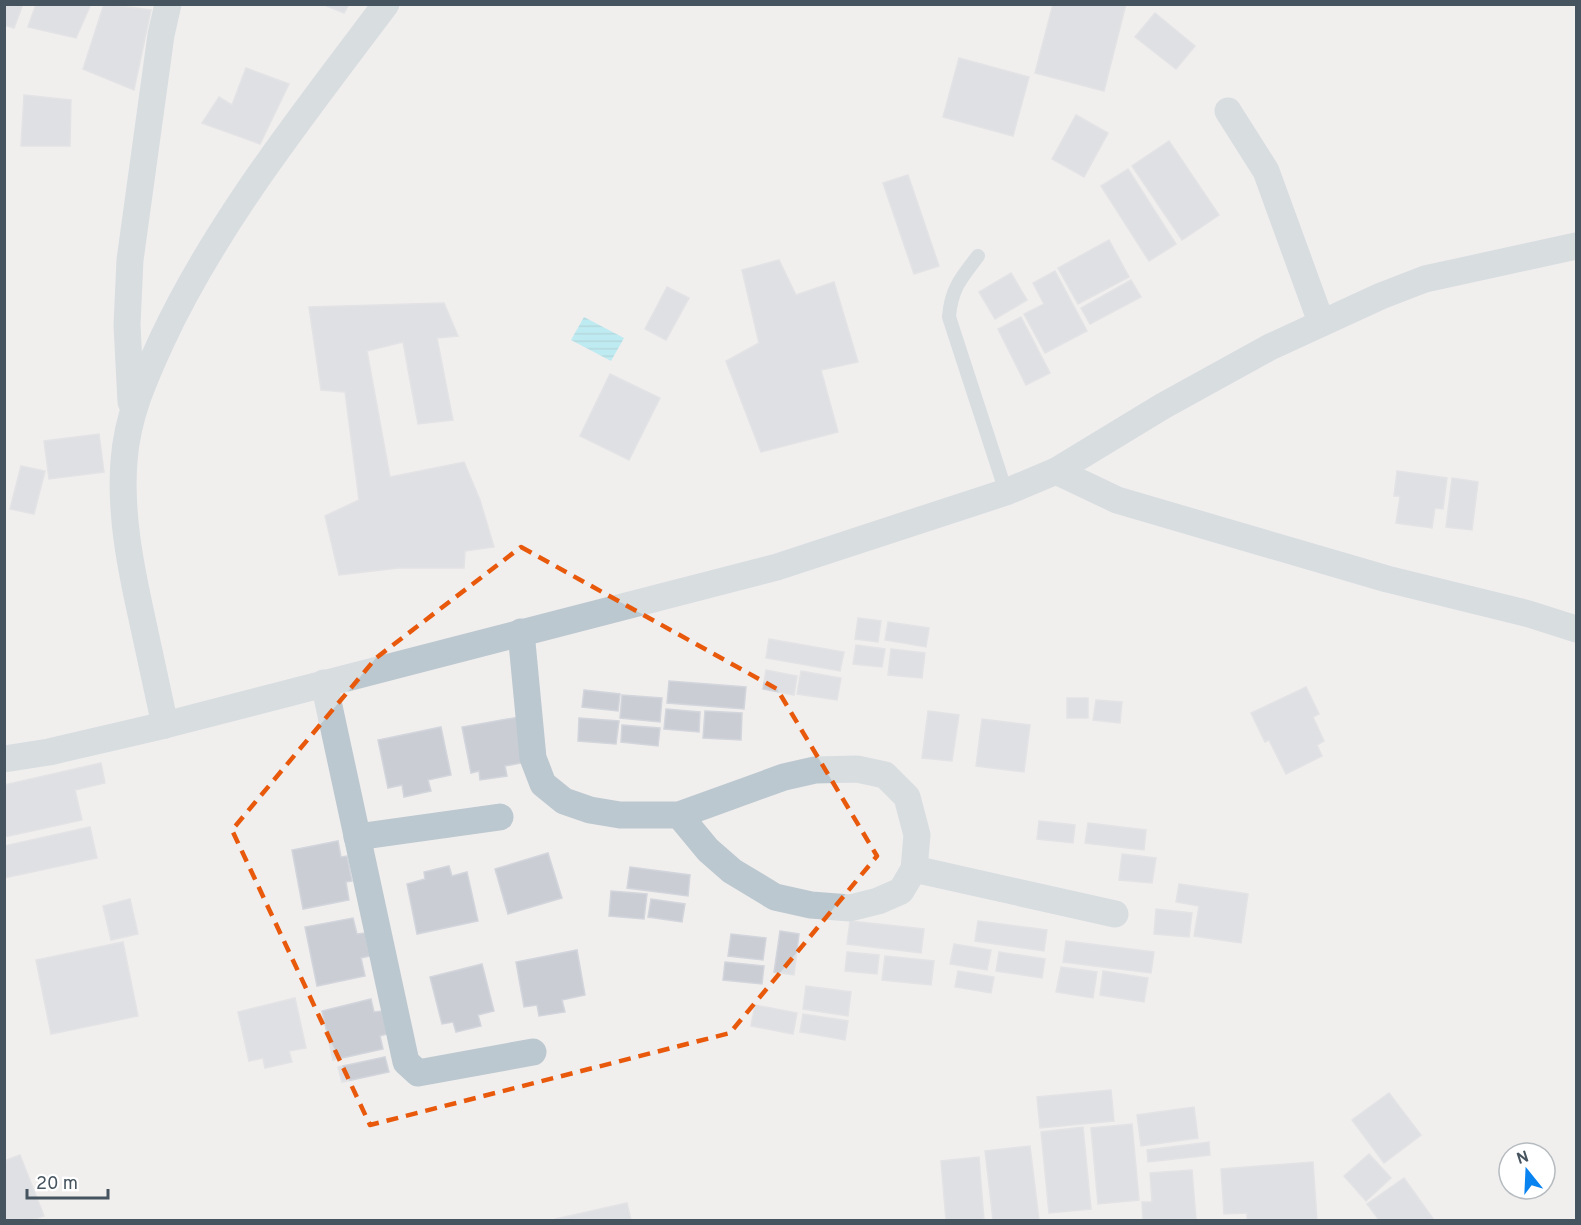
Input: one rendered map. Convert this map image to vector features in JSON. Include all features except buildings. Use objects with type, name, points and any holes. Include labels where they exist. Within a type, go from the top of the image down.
[{"type":"street","points":[[131,413],[127,325],[130,260],[161,35],[168,4]]},
{"type":"street","points":[[165,725],[132,572],[123,507],[123,460],[131,413],[144,378],[182,297],[228,221],[386,4]]},
{"type":"street","points":[[1228,111],[1266,171],[1321,322]]},
{"type":"street","points":[[4,759],[49,752],[165,725],[777,567],[1006,492],[1056,471],[1162,406],[1270,347],[1381,296],[1425,279],[1576,246]]},
{"type":"street","points":[[1056,471],[1117,500],[1377,576],[1529,614],[1576,629]]},
{"type":"street","points":[[521,632],[533,758],[543,784],[564,801],[590,810],[620,815],[679,815],[784,777],[815,770],[857,769],[885,775],[907,797],[917,835],[914,869],[901,891],[878,901],[850,908],[811,905],[775,897],[732,871],[708,850],[679,815]]},
{"type":"street","points":[[324,683],[405,1062],[418,1073],[533,1052]]},
{"type":"street","points":[[357,837],[500,817]]},
{"type":"street","points":[[914,869],[1115,914]]},
{"type":"lane","points":[[978,256],[956,284],[950,299],[949,317],[1006,492]]},
{"type":"highlighted area","points":[[521,547],[777,689],[877,856],[730,1033],[370,1125],[232,830],[376,658]]},
{"type":"water","points":[[584,317],[624,338],[611,361],[571,340]]}]
